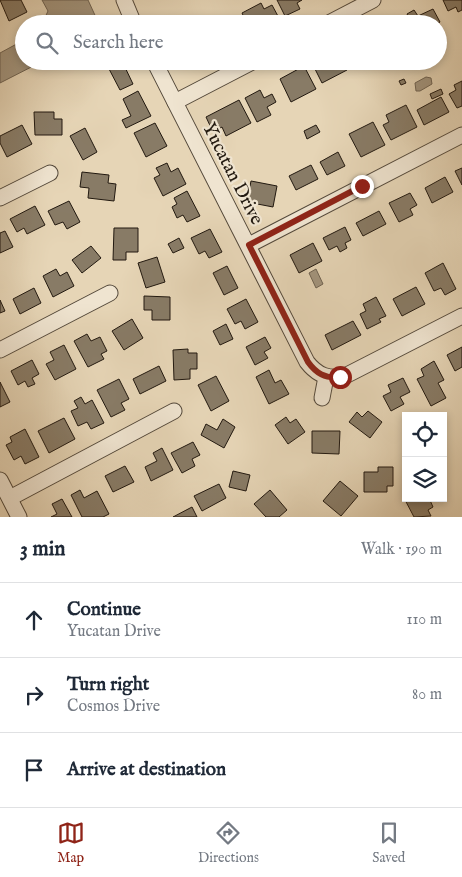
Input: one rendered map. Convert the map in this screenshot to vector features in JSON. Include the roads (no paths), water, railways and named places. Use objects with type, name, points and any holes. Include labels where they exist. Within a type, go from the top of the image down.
[{"type":"street","points":[[124,0],[130,15]]},
{"type":"street","points":[[344,15],[373,0]]},
{"type":"street","name":"Yucatan Drive","points":[[159,70],[308,362],[318,374],[326,377]]},
{"type":"street","points":[[175,102],[237,70]]},
{"type":"street","points":[[249,245],[462,135]]},
{"type":"street","points":[[0,198],[50,173]]},
{"type":"street","points":[[0,350],[110,293]]},
{"type":"street","points":[[322,398],[326,377],[345,376],[462,316]]},
{"type":"street","points":[[10,498],[174,411]]},
{"type":"street","points":[[0,480],[19,517]]}]
